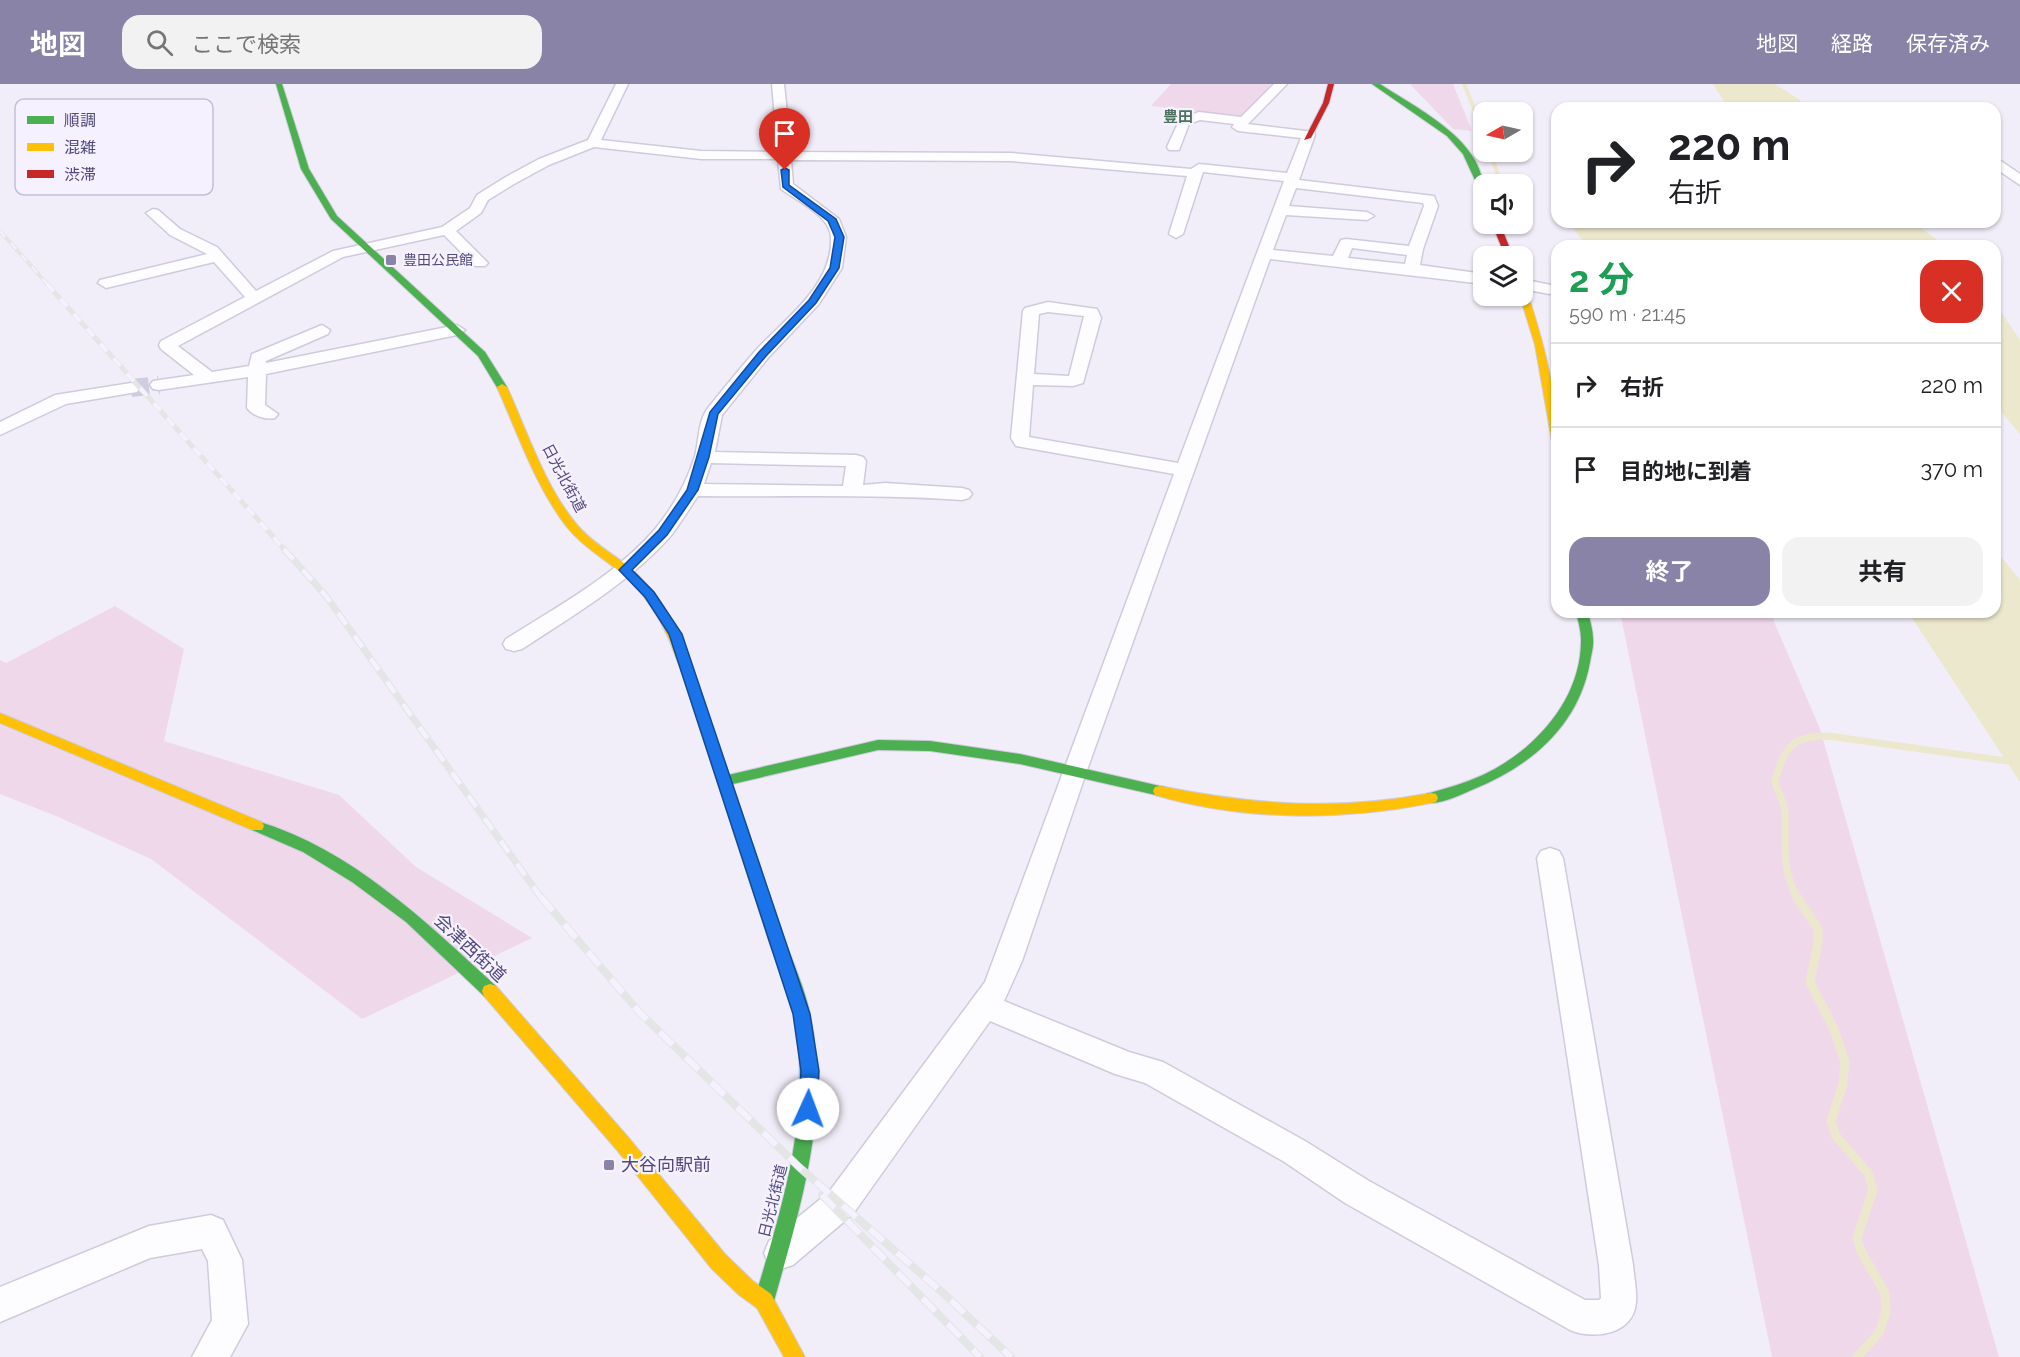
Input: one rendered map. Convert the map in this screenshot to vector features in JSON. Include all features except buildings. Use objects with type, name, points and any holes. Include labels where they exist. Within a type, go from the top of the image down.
[{"type":"main road","name":"日光北街道","points":[[279,84],[305,169],[334,217],[364,248],[457,330],[495,372],[550,491],[570,524],[589,544],[625,570],[650,595],[675,634],[802,1014],[807,1038],[810,1071],[808,1109],[799,1167],[764,1301]]},
{"type":"main road","points":[[1308,137],[1326,103],[1331,84]]},
{"type":"main road","points":[[1375,84],[1450,134],[1466,153],[1476,174]]},
{"type":"main road","points":[[1529,306],[1547,374],[1551,401]]},
{"type":"main road","points":[[724,781],[878,745],[930,746],[979,751],[1193,798],[1292,811],[1344,812],[1396,806],[1442,795],[1493,775],[1525,758],[1556,728],[1578,690],[1587,642],[1583,618]]},
{"type":"main road","name":"会津西街道","points":[[0,718],[308,848],[357,878],[412,918],[500,1001],[622,1143],[718,1261],[746,1288],[764,1301],[795,1357]]},
{"type":"street","points":[[593,143],[622,84]]},
{"type":"street","points":[[514,644],[594,593],[625,570],[663,532],[692,490],[704,457],[713,414],[762,354],[813,301],[834,268],[839,237],[832,219],[786,186],[778,84]]},
{"type":"street","points":[[776,1256],[805,1235],[840,1203],[997,988],[1308,137],[1238,127],[1281,84]]},
{"type":"street","points":[[1174,147],[1184,122],[1199,116],[1243,121]]},
{"type":"street","points":[[210,379],[167,345],[338,254],[447,231],[476,210],[482,198],[509,181],[544,162],[593,143],[679,154],[1011,157],[1196,173]]},
{"type":"street","points":[[2001,166],[2020,181]]},
{"type":"street","points":[[1176,234],[1199,168],[1429,199],[1431,206],[1414,251],[1412,268]]},
{"type":"street","points":[[1281,210],[1367,216]]},
{"type":"street","points":[[153,213],[175,232],[212,250],[254,298]]},
{"type":"street","points":[[447,231],[480,263]]},
{"type":"street","points":[[1339,261],[1346,243],[1414,251]]},
{"type":"street","points":[[1266,254],[1412,268],[1473,277]]},
{"type":"street","points":[[106,283],[218,256]]},
{"type":"street","points":[[1533,286],[1551,289]]},
{"type":"street","points":[[1026,379],[1072,381],[1077,379],[1093,318],[1091,312],[1048,308],[1030,311],[1020,438],[1023,442],[1186,470]]},
{"type":"street","points":[[269,414],[256,408],[258,358],[322,330]]},
{"type":"street","points":[[159,385],[210,379],[457,330]]},
{"type":"street","points":[[0,429],[61,399],[131,388]]},
{"type":"street","points":[[704,457],[856,461],[852,492]]},
{"type":"street","points":[[692,490],[852,492],[885,489],[962,494]]},
{"type":"street","points":[[984,1006],[1126,1065],[1152,1071],[1294,1151],[1356,1192],[1582,1318],[1607,1317],[1619,1304],[1616,1265],[1551,858]]},
{"type":"street","points":[[0,1305],[149,1242],[211,1231],[225,1260],[230,1324],[210,1357]]},
{"type":"shaded area","points":[[1171,84],[1271,84],[1248,118],[1151,106]]},
{"type":"shaded area","points":[[1410,84],[1453,84],[1472,131],[1453,129]]},
{"type":"shaded area","points":[[1713,84],[1775,84],[1801,102],[1724,102]]},
{"type":"shaded area","points":[[1573,228],[1921,228],[1937,240],[1582,240]]},
{"type":"shaded area","points":[[2001,312],[2020,340],[2020,434],[2001,411]]},
{"type":"shaded area","points":[[2001,556],[2020,580],[2020,782],[1912,618],[2001,618]]},
{"type":"shaded area","points":[[115,606],[184,649],[164,741],[339,795],[416,867],[532,938],[362,1019],[151,859],[56,816],[0,794],[0,660],[6,663]]},
{"type":"shaded area","points":[[1621,618],[1773,618],[1820,729],[1999,1357],[1772,1357]]},
{"type":"waterway","points":[[1464,84],[1473,106]]},
{"type":"waterway","points":[[1493,162],[1498,174]]},
{"type":"waterway","points":[[1797,897],[1787,868],[1785,809],[1775,781],[1783,759],[1791,746],[1797,742],[1810,737],[1828,736],[2007,761]]},
{"type":"waterway","points":[[1797,897],[1818,929],[1818,943],[1810,982],[1834,1029],[1845,1062],[1843,1084],[1831,1121],[1836,1136],[1868,1173],[1873,1190],[1857,1238],[1861,1251],[1885,1293],[1886,1312],[1879,1333],[1857,1357]]},
{"type":"tunnel","points":[[131,388],[159,385]]},
{"type":"railway","points":[[0,231],[49,286]]},
{"type":"railway","points":[[47,284],[285,550]]},
{"type":"railway","points":[[284,549],[326,596],[542,899]]},
{"type":"railway","points":[[541,897],[641,1014],[799,1167],[943,1293],[1011,1357]]},
{"type":"railway","points":[[822,1195],[980,1357]]},
{"type":"traffic: fast","points":[[279,84],[305,169],[334,217],[482,354],[502,387]]},
{"type":"traffic: fast","points":[[1375,84],[1450,134],[1466,153],[1476,174]]},
{"type":"traffic: fast","points":[[1431,798],[1488,778],[1514,764],[1536,747],[1555,727],[1571,703],[1581,675],[1587,644],[1583,618]]},
{"type":"traffic: fast","points":[[724,781],[878,745],[930,746],[1020,759],[1160,791]]},
{"type":"traffic: fast","points":[[257,826],[308,848],[357,878],[412,918],[490,991]]},
{"type":"traffic: fast","points":[[764,1301],[801,1159],[809,1087],[808,1050],[802,1014],[777,941]]},
{"type":"traffic: slow","points":[[1527,306],[1540,345],[1551,407]]},
{"type":"traffic: slow","points":[[502,387],[541,473],[569,522],[581,536],[625,570],[645,589],[668,623],[684,661]]},
{"type":"traffic: slow","points":[[0,718],[257,826]]},
{"type":"traffic: slow","points":[[1160,791],[1261,808],[1329,811],[1397,805],[1431,798]]},
{"type":"traffic: slow","points":[[490,991],[622,1143],[718,1261],[746,1288],[764,1301],[795,1357]]},
{"type":"traffic: jam","points":[[1307,138],[1326,103],[1331,84]]},
{"type":"traffic: jam","points":[[1500,234],[1505,246]]},
{"type":"traffic: jam","points":[[684,661],[777,941]]},
{"type":"place","name":"豊田公民館","points":[[391,260]]},
{"type":"place","name":"大谷向駅前","points":[[609,1165]]},
{"type":"district","name":"豊田","points":[[1178,117]]},
{"type":"route","points":[[785,170],[786,186],[832,219],[839,237],[834,268],[813,301],[762,354],[713,414],[704,457],[692,490],[663,532],[625,570],[650,595],[675,634],[802,1014],[810,1071],[808,1109]]}]
